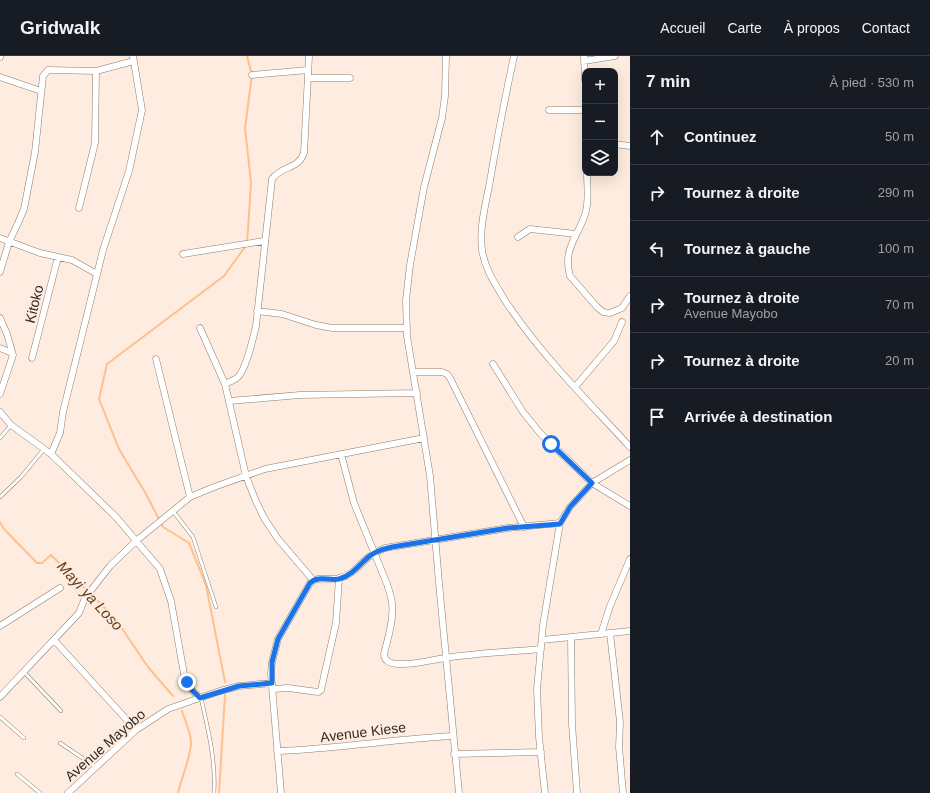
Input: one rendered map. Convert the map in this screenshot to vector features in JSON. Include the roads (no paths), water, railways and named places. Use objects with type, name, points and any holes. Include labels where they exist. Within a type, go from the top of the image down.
[{"type":"street","points":[[225,384],[241,374],[256,326],[264,241],[272,179],[276,173],[296,165],[302,160],[304,153],[309,56]]},
{"type":"street","points":[[446,56],[445,96],[442,118],[424,187],[410,265],[406,300],[407,328],[430,476],[452,736],[459,793]]},
{"type":"street","points":[[514,56],[499,127],[484,212],[482,250],[486,264],[491,278],[518,319],[549,358],[630,447]]},
{"type":"street","points":[[584,59],[615,56]]},
{"type":"street","points":[[0,272],[9,242],[24,209],[35,152],[43,76],[48,70],[96,71],[133,58],[142,110],[129,172],[103,250],[63,412],[60,434],[51,454]]},
{"type":"street","points":[[252,75],[308,70]]},
{"type":"street","points":[[79,208],[96,143],[96,71]]},
{"type":"street","points":[[0,77],[41,91]]},
{"type":"street","points":[[308,78],[350,78]]},
{"type":"street","points":[[549,110],[582,110]]},
{"type":"street","points":[[618,144],[630,146]]},
{"type":"street","points":[[587,176],[586,211],[569,252],[568,270],[570,276],[597,307],[604,312],[610,313],[622,308],[630,296]]},
{"type":"street","points":[[518,236],[530,229],[576,234]]},
{"type":"street","points":[[0,238],[40,253],[72,260],[97,274]]},
{"type":"street","points":[[183,254],[264,241]]},
{"type":"street","name":"Kitoko","points":[[32,358],[58,257]]},
{"type":"street","points":[[257,311],[282,314],[316,325],[332,328],[407,328]]},
{"type":"street","points":[[0,318],[7,334],[12,353],[12,362],[0,394]]},
{"type":"street","points":[[575,387],[614,341],[622,322]]},
{"type":"street","points":[[200,328],[225,384],[246,476],[255,499],[264,518],[278,539],[313,580]]},
{"type":"street","points":[[0,348],[12,353]]},
{"type":"street","points":[[156,359],[190,497]]},
{"type":"street","points":[[493,364],[520,406],[540,432],[592,483],[630,506]]},
{"type":"street","points":[[413,372],[442,372],[447,374],[450,378],[524,526]]},
{"type":"street","points":[[229,401],[300,395],[417,393]]},
{"type":"street","points":[[0,412],[11,425],[51,454],[116,517],[160,569],[174,618],[184,674],[190,688],[200,698]]},
{"type":"street","points":[[0,697],[79,613],[85,598],[110,566],[136,541],[190,497],[265,469],[424,438]]},
{"type":"street","points":[[341,454],[354,503],[387,584],[392,603],[391,622],[384,658],[389,663],[416,664],[445,658],[540,649]]},
{"type":"street","points":[[545,793],[537,712],[537,689],[540,649],[560,524],[570,507],[592,483],[630,460]]},
{"type":"street","points":[[281,793],[272,686],[272,662],[278,639],[305,590],[313,580],[340,578],[353,572],[374,553],[385,548],[524,526],[560,524]]},
{"type":"street","points":[[601,634],[610,606],[630,559]]},
{"type":"street","name":"Avenue Mayobo","points":[[68,793],[136,730],[168,709],[239,686],[272,686],[318,692],[321,690],[336,623],[340,578]]},
{"type":"street","points":[[0,626],[60,588]]},
{"type":"street","points":[[542,640],[630,630]]},
{"type":"street","points":[[610,633],[620,722],[619,747],[623,793]]},
{"type":"street","points":[[571,637],[572,724],[577,793]]},
{"type":"street","points":[[54,640],[136,730]]},
{"type":"street","name":"Avenue Kiese","points":[[277,751],[315,750],[414,738],[452,736]]},
{"type":"street","points":[[454,754],[541,752]]},
{"type":"lane","points":[[0,438],[11,425]]},
{"type":"lane","points":[[0,497],[21,477],[44,449]]},
{"type":"lane","points":[[173,511],[193,537],[216,606]]},
{"type":"lane","points":[[24,672],[61,711]]},
{"type":"lane","points":[[200,698],[207,723],[213,763],[214,793]]},
{"type":"lane","points":[[0,717],[24,738]]},
{"type":"lane","points":[[60,743],[96,767]]},
{"type":"lane","points":[[17,774],[40,793]]},
{"type":"waterway","points":[[225,682],[206,585],[189,543],[163,527],[146,494],[119,449],[99,399],[107,364],[224,276],[247,244],[251,183],[245,128],[252,75],[247,56]]},
{"type":"waterway","name":"Mayi ya Loso","points":[[0,522],[4,529],[37,563],[42,563],[51,555],[115,618],[148,667],[173,696]]},
{"type":"waterway","points":[[219,793],[225,695]]},
{"type":"waterway","name":"Mayi ya Loso","points":[[178,793],[191,746],[190,733],[182,711]]}]
